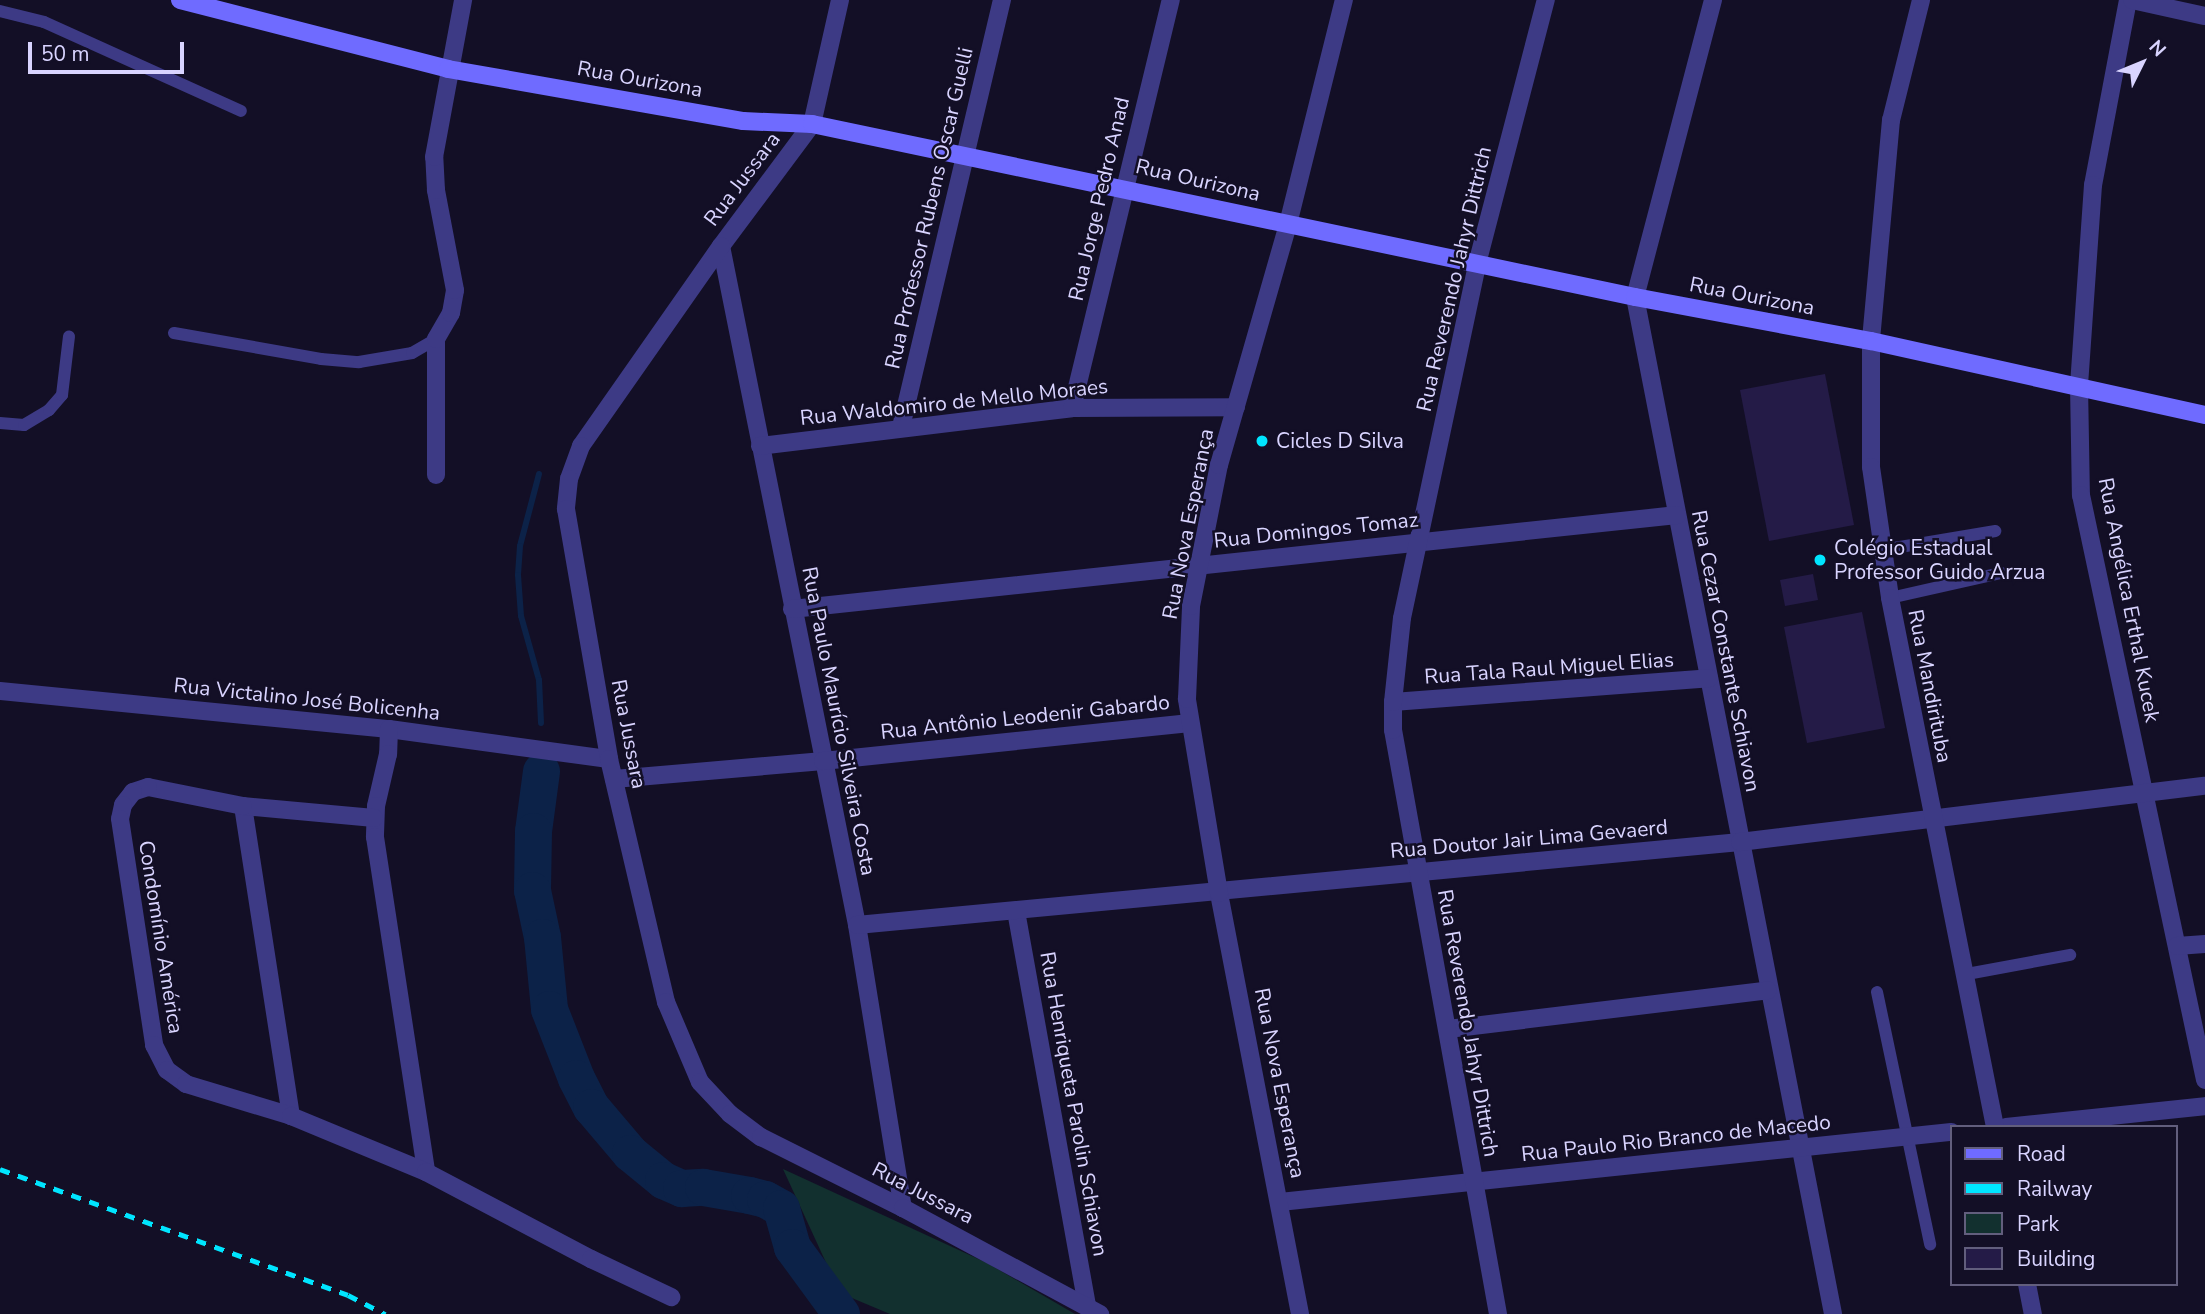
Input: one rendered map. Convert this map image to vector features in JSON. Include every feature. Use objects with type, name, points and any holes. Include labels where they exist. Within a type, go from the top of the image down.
[{"type":"main road","name":"Rua Ourizona","points":[[180,0],[448,69],[743,121],[813,124],[1124,187],[1635,297],[1871,341],[2205,415]]},
{"type":"street","points":[[436,475],[436,339],[451,313],[455,290],[436,190],[434,157],[448,69],[463,0]]},
{"type":"street","name":"Rua Jussara","points":[[839,0],[813,124],[721,246],[581,446],[569,479],[566,509],[609,759],[666,1002],[700,1082],[730,1114],[761,1137],[903,1208],[1093,1309]]},
{"type":"street","name":"Rua Professor Rubens Oscar Guelli","points":[[901,427],[1002,0]]},
{"type":"street","name":"Rua Jorge Pedro Anad","points":[[1072,408],[1171,0]]},
{"type":"street","name":"Rua Nova Esperança","points":[[1300,1314],[1219,892],[1187,699],[1191,606],[1219,465],[1288,224],[1344,0]]},
{"type":"street","name":"Rua Reverendo Jahyr Dittrich","points":[[1498,1314],[1393,730],[1393,702],[1402,618],[1477,264],[1546,0]]},
{"type":"street","name":"Rua Cezar Constante Schiavon","points":[[1713,0],[1635,297],[1833,1314]]},
{"type":"street","name":"Rua Mandirituba","points":[[1920,0],[1891,120],[1871,341],[1871,467],[1890,598],[1932,820],[1967,974],[1995,1125]]},
{"type":"street","points":[[2130,0],[2205,16]]},
{"type":"street","name":"Rua Angélica Erthal Kucek","points":[[2130,0],[2093,185],[2078,385],[2081,495],[2205,1080]]},
{"type":"street","name":"Rua Paulo Maurício Silveira Costa","points":[[721,246],[857,925],[903,1208]]},
{"type":"street","name":"Rua Waldomiro de Mello Moraes","points":[[760,446],[1072,408],[1236,407]]},
{"type":"street","name":"Rua Domingos Tomaz","points":[[792,609],[1677,515]]},
{"type":"street","name":"Rua Tala Raul Miguel Elias","points":[[1393,702],[1709,678]]},
{"type":"street","name":"Rua Victalino José Bolicenha","points":[[0,691],[389,729],[609,759]]},
{"type":"street","name":"Rua Antônio Leodenir Gabardo","points":[[614,779],[823,761],[1190,723]]},
{"type":"street","points":[[389,729],[388,754],[374,818],[426,1172]]},
{"type":"street","name":"Rua Doutor Jair Lima Gevaerd","points":[[857,925],[1740,842],[2205,786]]},
{"type":"street","name":"Condomínio América","points":[[374,818],[243,806],[148,787],[133,792],[123,805],[120,819],[154,1045],[167,1070],[186,1084],[290,1116],[426,1172],[591,1259],[671,1297]]},
{"type":"street","points":[[243,806],[290,1116]]},
{"type":"street","name":"Rua Henriqueta Parolin Schiavon","points":[[1016,911],[1093,1309]]},
{"type":"street","points":[[2177,946],[2205,944]]},
{"type":"street","points":[[1448,1028],[1768,990]]},
{"type":"street","points":[[2041,1125],[2110,1121],[2205,1106]]},
{"type":"street","name":"Rua Paulo Rio Branco de Macedo","points":[[1280,1202],[1950,1132]]},
{"type":"street","points":[[2027,1286],[2033,1314]]},
{"type":"lane","points":[[0,11],[44,22],[241,111]]},
{"type":"lane","points":[[174,333],[321,359],[359,362],[412,353],[436,339]]},
{"type":"lane","points":[[0,423],[24,425],[49,411],[62,395],[69,336]]},
{"type":"lane","points":[[1882,550],[1995,531]]},
{"type":"lane","points":[[1890,598],[2001,573]]},
{"type":"lane","points":[[1967,974],[2070,955]]},
{"type":"lane","points":[[1877,992],[1930,1244]]},
{"type":"green space","points":[[783,1169],[987,1263],[1075,1314],[890,1314],[840,1293]]},
{"type":"building","points":[[1825,374],[1854,525],[1769,541],[1740,390]]},
{"type":"building","points":[[1813,574],[1818,600],[1785,606],[1780,580]]},
{"type":"building","points":[[1862,612],[1885,728],[1807,743],[1784,627]]},
{"type":"waterway","points":[[539,474],[520,546],[518,575],[521,616],[539,680],[541,723]]},
{"type":"waterway","points":[[541,771],[533,831],[532,890],[542,937],[549,1009],[576,1078],[591,1107],[630,1153],[663,1180],[681,1188],[703,1187],[749,1195],[765,1199],[781,1208],[792,1247],[841,1314]]},
{"type":"railway","points":[[0,1169],[348,1295],[385,1314]]},
{"type":"place","name":"Cicles D Silva","points":[[1262,441]]},
{"type":"place","name":"Colégio Estadual Professor Guido Arzua","points":[[1820,560]]}]
